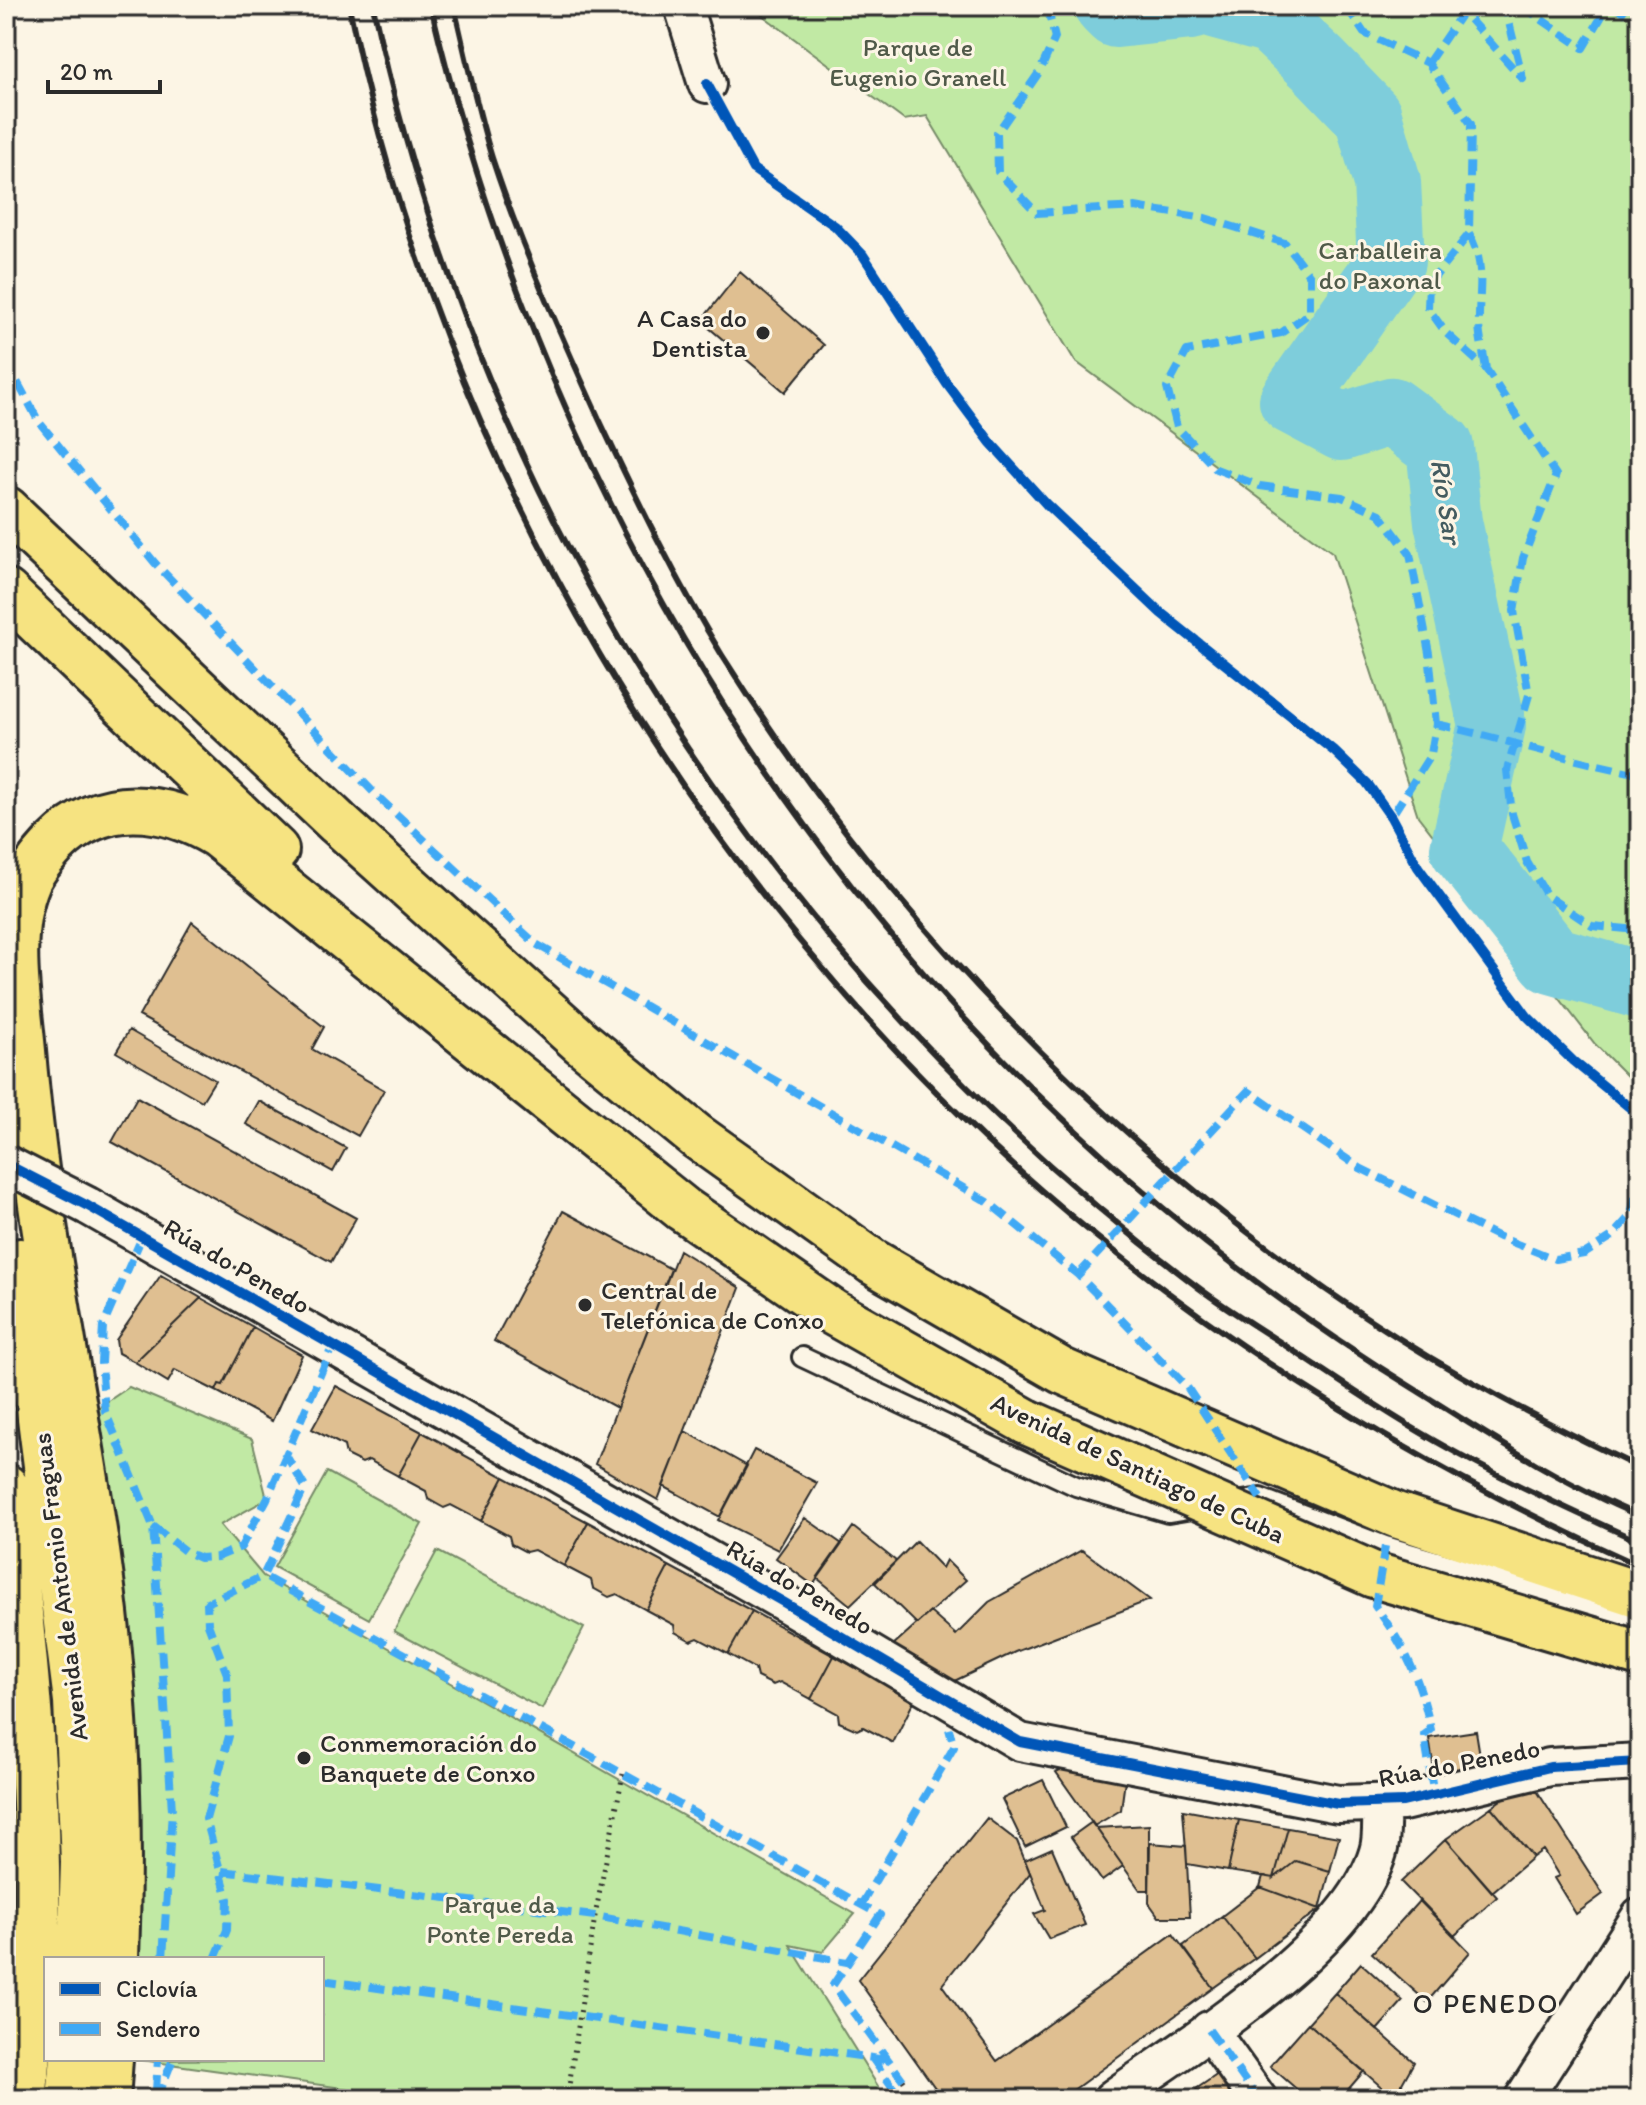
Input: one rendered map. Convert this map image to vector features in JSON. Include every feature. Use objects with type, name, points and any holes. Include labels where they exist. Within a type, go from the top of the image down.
[{"type":"highway","points":[[6,509],[338,823],[581,1042],[696,1136],[873,1262],[1062,1371],[1396,1515],[1640,1595]]},
{"type":"highway","points":[[6,592],[486,1051]]},
{"type":"highway","points":[[116,1957],[119,1875],[115,1745],[99,1562],[52,1281],[28,1115],[11,954],[27,881],[41,859],[87,819],[113,809],[166,811],[217,835],[486,1051]]},
{"type":"highway","name":"Avenida de Santiago de Cuba","points":[[486,1051],[683,1209],[822,1304],[1027,1422],[1374,1575],[1640,1654]]},
{"type":"highway","points":[[16,1230],[28,1115]]},
{"type":"highway","name":"Avenida de Antonio Fraguas","points":[[6,1167],[76,1701],[83,1862],[80,1957]]},
{"type":"highway","points":[[50,1496],[52,1281]]},
{"type":"highway","name":"Avenida de Antonio Fraguas","points":[[6,1487],[26,1676],[34,1839],[35,1983],[24,2099]]},
{"type":"highway","points":[[69,2099],[73,2061]]},
{"type":"highway","points":[[107,2099],[110,2061]]},
{"type":"street","points":[[683,6],[707,84]]},
{"type":"street","name":"Rúa do Penedo","points":[[6,1167],[88,1206],[785,1603],[1020,1742],[1338,1804],[1403,1802],[1550,1767],[1640,1762]]},
{"type":"street","points":[[1112,2099],[1209,2030],[1332,1929],[1379,1851],[1382,1803]]},
{"type":"street","points":[[1523,2099],[1640,1917]]},
{"type":"street","points":[[1209,2030],[1258,2099]]},
{"type":"lane","points":[[802,1357],[1076,1486],[1168,1513],[1260,1498],[1385,1546],[1640,1620]]},
{"type":"path","points":[[567,2099],[595,1916],[623,1774]]},
{"type":"path","points":[[903,2080],[916,2099]]},
{"type":"green space","name":"Carballeira do Paxonal","points":[[750,6],[1640,6],[1640,1089],[1595,1044],[1418,816],[1333,553],[1075,361],[927,116],[904,120]]},
{"type":"green space","name":"Parque da Ponte Pereda","points":[[129,1387],[252,1439],[267,1499],[220,1525],[263,1576],[855,1914],[823,1952],[790,1945],[886,2099],[422,2099],[148,2061],[324,2061],[324,1957],[138,1957],[126,1595],[92,1412]]},
{"type":"green space","points":[[327,1472],[422,1524],[369,1619],[274,1567]]},
{"type":"green space","points":[[437,1551],[584,1628],[542,1709],[394,1631]]},
{"type":"building","name":"A Casa do Dentista","points":[[740,272],[824,345],[785,392],[701,321]]},
{"type":"building","points":[[192,922],[324,1027],[312,1049],[384,1090],[358,1136],[139,1016]]},
{"type":"building","points":[[129,1030],[215,1080],[202,1101],[116,1052]]},
{"type":"building","points":[[137,1097],[356,1218],[331,1262],[112,1142]]},
{"type":"building","points":[[259,1101],[346,1148],[333,1172],[246,1124]]},
{"type":"building","name":"Central de Telefónica de Conxo","points":[[563,1211],[671,1269],[617,1408],[494,1341]]},
{"type":"building","points":[[679,1250],[740,1288],[658,1500],[595,1464]]},
{"type":"building","points":[[161,1275],[201,1298],[135,1362],[118,1353],[116,1340]]},
{"type":"building","points":[[201,1298],[253,1327],[223,1385],[219,1384],[216,1391],[175,1370],[168,1382],[135,1362]]},
{"type":"building","points":[[253,1327],[302,1355],[272,1421],[216,1391],[219,1384],[223,1385]]},
{"type":"building","points":[[336,1386],[422,1432],[398,1476],[369,1460],[362,1463],[346,1455],[344,1446],[312,1429]]},
{"type":"building","points":[[685,1431],[747,1466],[720,1517],[663,1486]]},
{"type":"building","points":[[422,1432],[504,1477],[481,1521],[451,1505],[444,1508],[428,1499],[426,1491],[398,1476]]},
{"type":"building","points":[[754,1450],[817,1483],[778,1550],[718,1520]]},
{"type":"building","points":[[504,1477],[588,1522],[564,1566],[534,1550],[526,1552],[511,1544],[509,1536],[481,1521]]},
{"type":"building","points":[[805,1518],[842,1544],[813,1585],[776,1558]]},
{"type":"building","points":[[588,1522],[669,1566],[646,1610],[617,1594],[609,1597],[593,1588],[591,1580],[564,1566]]},
{"type":"building","points":[[853,1527],[896,1561],[850,1605],[817,1578]]},
{"type":"building","points":[[916,1541],[942,1568],[946,1560],[966,1580],[917,1624],[875,1583]]},
{"type":"building","points":[[1082,1550],[1150,1600],[1015,1652],[946,1685],[892,1646],[930,1612],[956,1635],[989,1602]]},
{"type":"building","points":[[669,1566],[752,1611],[728,1654],[698,1638],[691,1641],[675,1632],[674,1625],[646,1610]]},
{"type":"building","points":[[752,1611],[834,1656],[811,1699],[780,1682],[773,1685],[757,1677],[755,1669],[728,1654]]},
{"type":"building","points":[[834,1656],[915,1699],[893,1743],[863,1727],[857,1730],[839,1722],[838,1714],[811,1699]]},
{"type":"building","points":[[1476,1731],[1482,1768],[1435,1776],[1429,1738]]},
{"type":"building","points":[[1076,1762],[1126,1773],[1121,1810],[1094,1826],[1056,1772]]},
{"type":"building","points":[[1043,1780],[1066,1827],[1025,1847],[1002,1799]]},
{"type":"building","points":[[1530,1780],[1603,1894],[1576,1914],[1554,1878],[1559,1876],[1543,1850],[1533,1857],[1491,1807]]},
{"type":"building","points":[[1491,1807],[1533,1857],[1492,1892],[1446,1839]]},
{"type":"building","points":[[1183,1810],[1239,1820],[1228,1871],[1187,1864]]},
{"type":"building","points":[[987,1818],[1017,1841],[1030,1873],[942,1985],[997,2061],[1173,1934],[1213,1988],[1061,2099],[943,2099],[858,1980]]},
{"type":"building","points":[[1239,1820],[1288,1828],[1274,1878],[1228,1871]]},
{"type":"building","points":[[1092,1822],[1123,1866],[1102,1881],[1071,1837]]},
{"type":"building","points":[[1149,1825],[1149,1890],[1140,1890],[1096,1828]]},
{"type":"building","points":[[1288,1828],[1339,1837],[1330,1871],[1296,1861],[1274,1878]]},
{"type":"building","points":[[1446,1839],[1497,1897],[1454,1936],[1401,1882]]},
{"type":"building","points":[[1150,1843],[1186,1846],[1190,1917],[1159,1917],[1149,1903]]},
{"type":"building","points":[[1052,1848],[1085,1925],[1049,1939],[1034,1914],[1045,1910],[1025,1860]]},
{"type":"building","points":[[1296,1861],[1330,1871],[1320,1909],[1260,1887],[1263,1876],[1274,1878]]},
{"type":"building","points":[[1260,1887],[1320,1909],[1255,1958],[1222,1916]]},
{"type":"building","points":[[1420,1900],[1470,1952],[1427,2002],[1372,1953]]},
{"type":"building","points":[[1222,1916],[1255,1958],[1213,1988],[1183,1946]]},
{"type":"building","points":[[1361,1963],[1403,2001],[1377,2030],[1335,1993]]},
{"type":"building","points":[[1335,1993],[1414,2062],[1394,2098],[1308,2023]]},
{"type":"building","points":[[1308,2023],[1364,2071],[1340,2099],[1308,2099],[1270,2066]]},
{"type":"building","points":[[1221,2072],[1241,2099],[1203,2099],[1196,2089]]},
{"type":"waterway","name":"Río Sar","points":[[1108,6],[1116,14],[1191,6]]},
{"type":"waterway","name":"Río Sar","points":[[1217,6],[1272,21],[1368,116],[1387,182],[1391,261],[1293,401],[1342,427],[1391,411],[1440,447],[1448,522],[1492,725],[1464,849],[1552,960],[1640,985]]},
{"type":"railway","points":[[349,6],[391,174],[447,339],[517,499],[600,654],[694,802],[800,941],[916,1072],[1042,1191],[1180,1301],[1327,1401],[1403,1446],[1481,1489],[1640,1566]]},
{"type":"railway","points":[[373,6],[423,196],[489,379],[572,554],[670,722],[783,879],[909,1027],[1048,1164],[1199,1288],[1361,1396],[1436,1441],[1522,1487],[1640,1542]]},
{"type":"railway","points":[[431,6],[492,218],[572,422],[671,616],[787,799],[921,970],[1071,1126],[1238,1268],[1474,1426],[1555,1475],[1640,1516]]},
{"type":"railway","points":[[454,6],[481,121],[503,191],[542,291],[614,451],[673,569],[722,655],[786,751],[856,844],[930,934],[1009,1020],[1093,1101],[1180,1178],[1271,1250],[1432,1359],[1640,1468]]},
{"type":"marked path","points":[[1047,6],[1055,38],[1040,71],[997,133],[998,172],[1037,213],[1135,207],[1205,218],[1285,243],[1310,276],[1310,313],[1281,333],[1187,351],[1167,388],[1177,427],[1216,469],[1260,486],[1342,497],[1380,514],[1410,554],[1429,653],[1436,724],[1431,754],[1391,817]]},
{"type":"marked path","points":[[1346,6],[1364,33],[1428,63],[1471,124],[1469,234],[1429,284],[1428,308],[1446,333],[1486,369],[1556,475],[1523,558],[1514,611],[1529,695],[1507,770],[1512,814],[1527,862],[1547,896],[1592,926],[1640,930]]},
{"type":"marked path","points":[[1428,63],[1463,12],[1523,79],[1505,6]]},
{"type":"marked path","points":[[1522,6],[1583,48],[1608,6]]},
{"type":"marked path","points":[[1612,6],[1640,21]]},
{"type":"marked path","points":[[1469,234],[1480,268],[1479,326],[1486,369]]},
{"type":"marked path","points":[[6,361],[39,422],[155,563],[376,795],[536,944],[988,1202],[1078,1275],[1187,1387],[1260,1498]]},
{"type":"marked path","points":[[1436,724],[1640,774]]},
{"type":"marked path","points":[[1078,1275],[1248,1091],[1360,1168],[1499,1237],[1555,1259],[1584,1254],[1611,1237],[1631,1215],[1639,1179],[1636,1112]]},
{"type":"marked path","points":[[142,1237],[103,1326],[101,1363],[105,1411],[153,1526],[172,1810],[163,1957]]},
{"type":"marked path","points":[[153,1526],[186,1552],[200,1558],[217,1557],[241,1547],[267,1499],[333,1345]]},
{"type":"marked path","points":[[284,1452],[305,1487],[263,1576],[880,1915],[833,1985],[903,2080]]},
{"type":"marked path","points":[[1385,1546],[1375,1606],[1403,1650],[1422,1695],[1431,1730],[1424,1735],[1434,1795]]},
{"type":"marked path","points":[[216,1957],[227,1930],[228,1899],[206,1819],[229,1736],[227,1674],[208,1624],[207,1603],[263,1576]]},
{"type":"marked path","points":[[861,1905],[954,1747],[949,1729]]},
{"type":"marked path","points":[[222,1871],[595,1916],[847,1962]]},
{"type":"marked path","points":[[324,1980],[887,2060]]},
{"type":"marked path","points":[[1209,2030],[1258,2099]]},
{"type":"marked path","points":[[872,2058],[901,2099]]},
{"type":"marked path","points":[[156,2091],[158,2061]]},
{"type":"marked path","points":[[157,2099],[172,2061]]},
{"type":"cycle path","points":[[707,84],[753,169],[835,226],[863,255],[947,384],[991,443],[1047,505],[1161,613],[1334,751],[1367,783],[1391,817],[1418,867],[1527,1016],[1573,1061],[1640,1116]]},
{"type":"cycle path","points":[[6,1164],[88,1206],[785,1603],[1020,1742],[1338,1804],[1403,1802],[1550,1767],[1640,1762]]},
{"type":"place","name":"A Casa do Dentista","points":[[763,333]]},
{"type":"place","name":"Central de Telefónica de Conxo","points":[[585,1305]]},
{"type":"place","name":"Conmemoración do Banquete de Conxo","points":[[304,1758]]},
{"type":"district","name":"O PENEDO","points":[[1486,2003]]},
{"type":"park label","name":"Parque de Eugenio Granell","points":[[918,62]]}]
